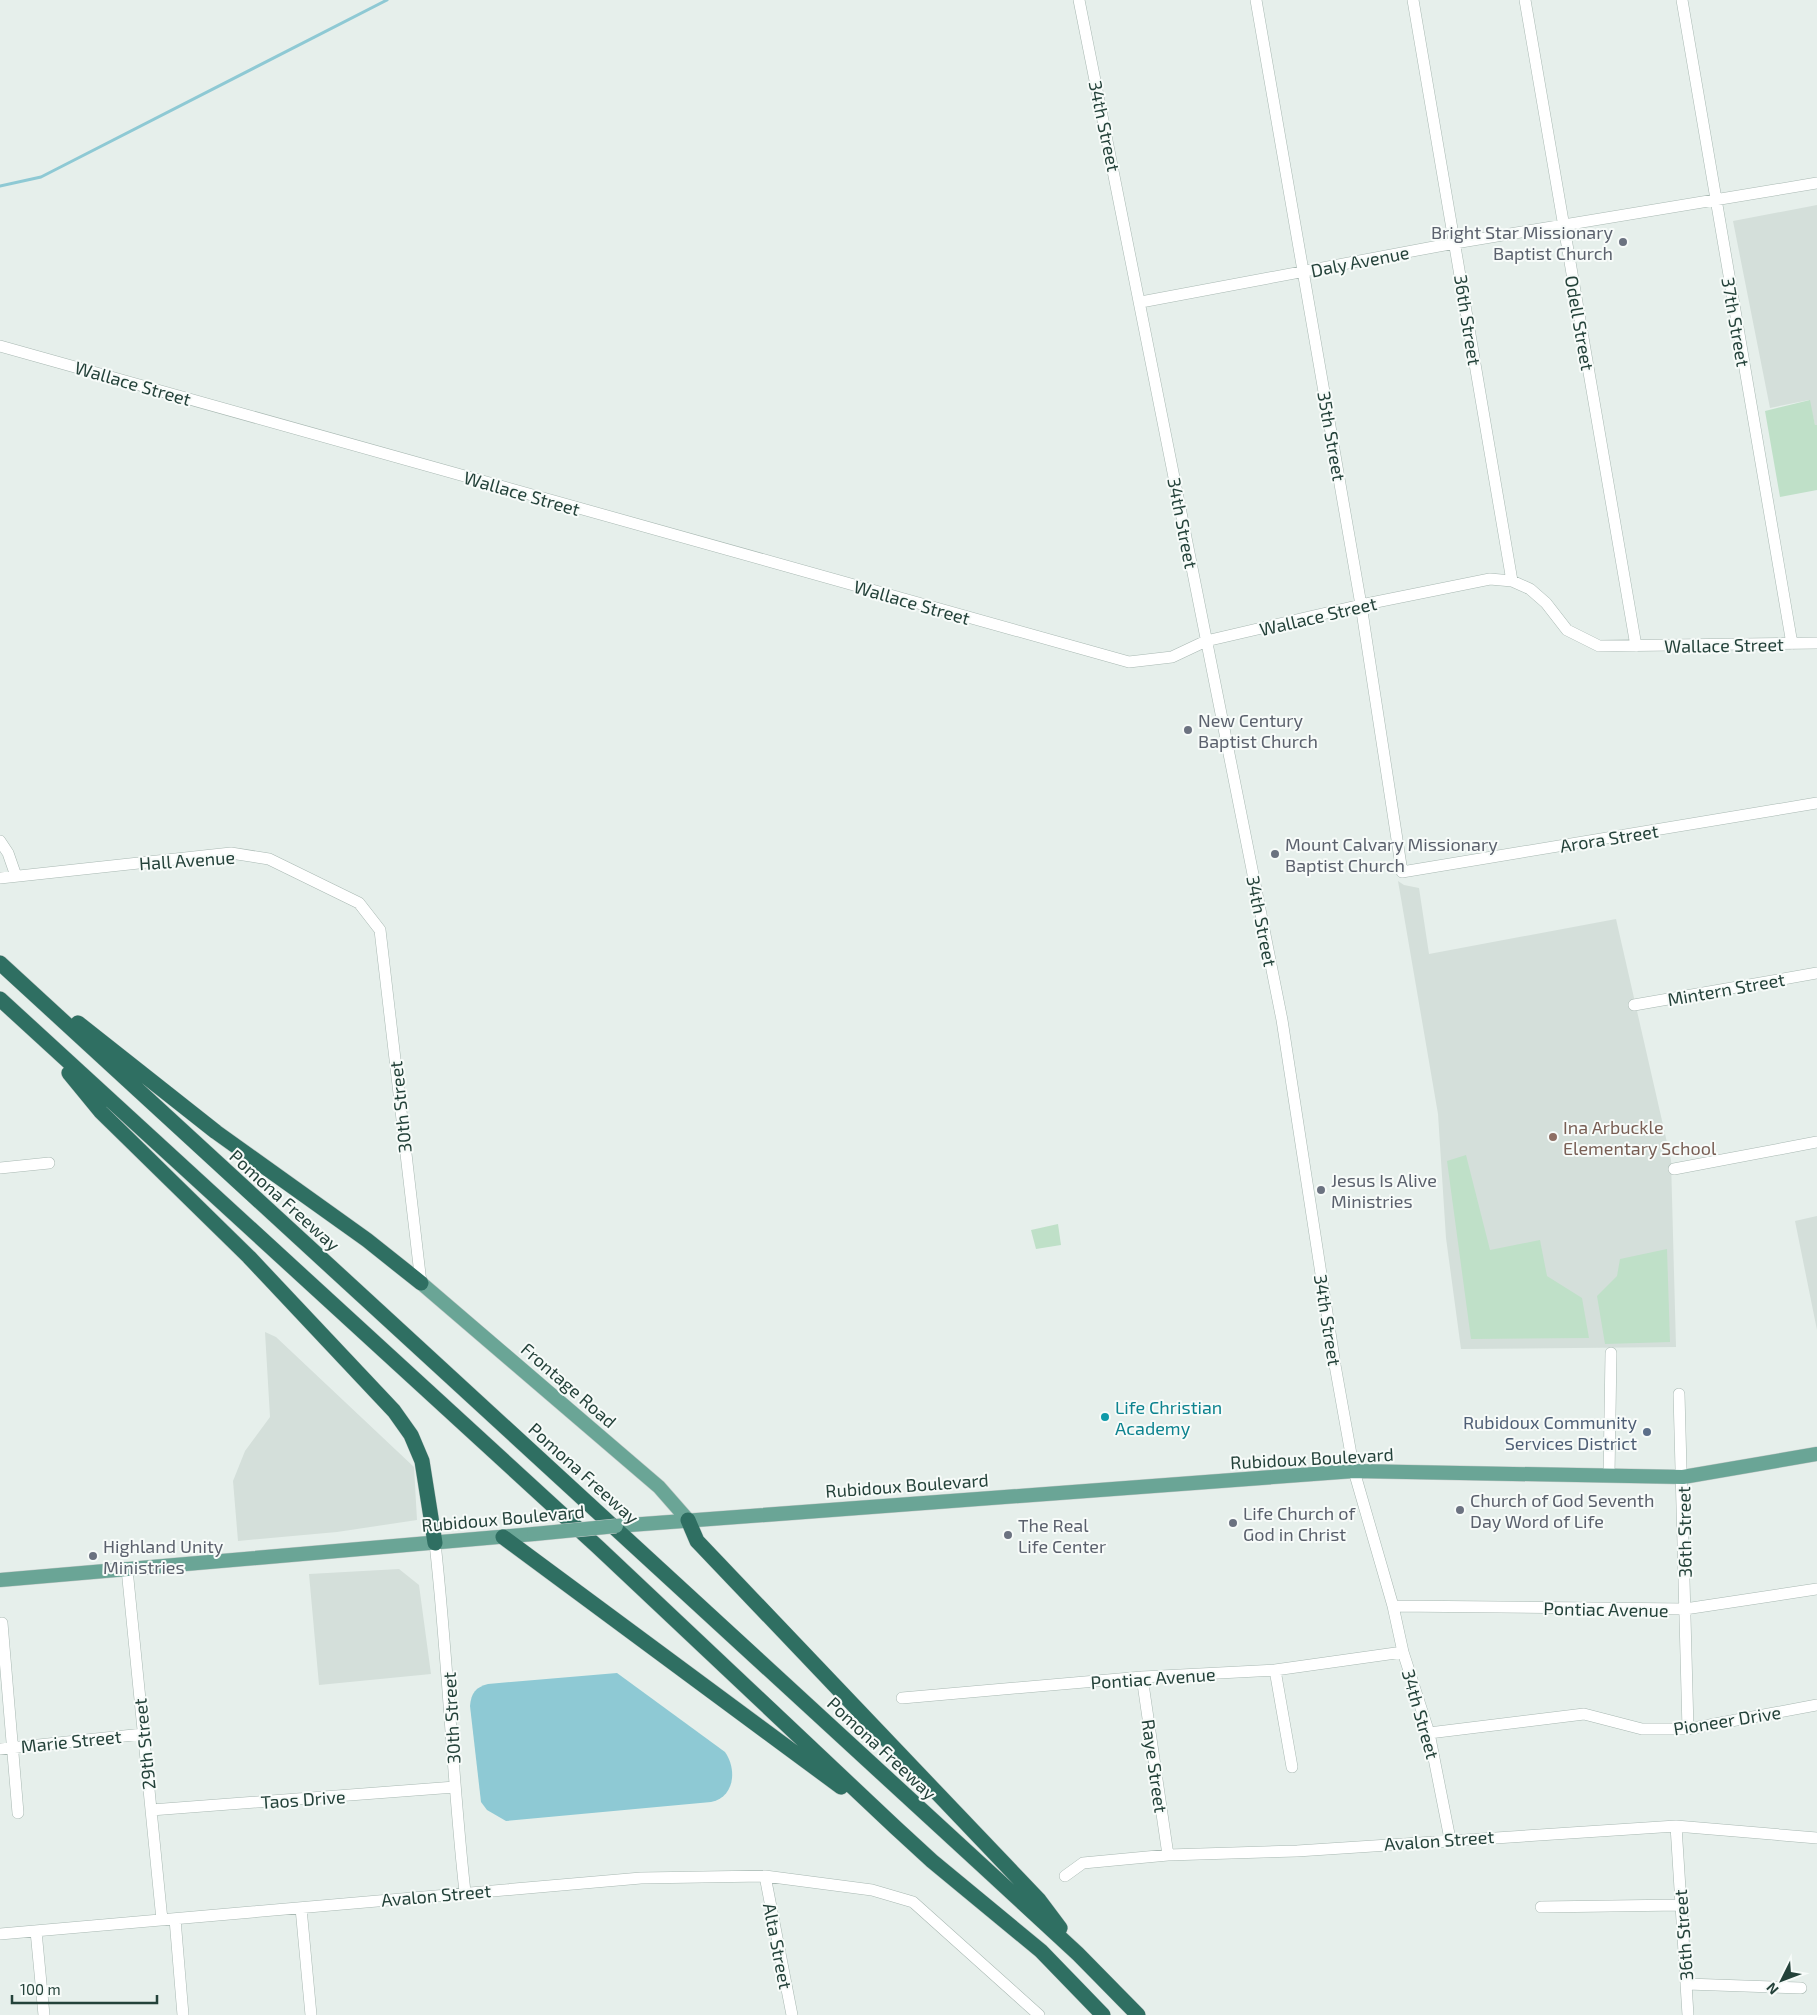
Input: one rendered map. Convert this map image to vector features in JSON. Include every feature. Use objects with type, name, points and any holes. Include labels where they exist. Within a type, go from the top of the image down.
[{"type":"highway","points":[[0,962],[216,1132],[367,1240],[421,1283]]},
{"type":"highway","name":"Pomona Freeway","points":[[0,962],[1078,1954],[1138,2015]]},
{"type":"highway","points":[[0,999],[593,1542],[932,1861]]},
{"type":"highway","points":[[42,1038],[101,1112],[249,1257],[394,1411],[411,1435],[422,1461],[435,1543]]},
{"type":"highway","points":[[688,1520],[695,1539],[1039,1900],[1078,1954]]},
{"type":"highway","points":[[502,1537],[817,1769],[1041,1950],[1103,2015]]},
{"type":"main road","name":"Frontage Road","points":[[421,1283],[659,1487],[688,1520]]},
{"type":"main road","name":"Rubidoux Boulevard","points":[[0,1580],[435,1543],[652,1522],[1354,1471],[1683,1477],[1817,1454]]},
{"type":"street","name":"34th Street","points":[[1079,0],[1141,302],[1206,642],[1282,1020],[1335,1365],[1354,1471],[1393,1606],[1403,1652],[1429,1733],[1450,1839]]},
{"type":"street","name":"35th Street","points":[[1256,0],[1361,605],[1402,872]]},
{"type":"street","name":"36th Street","points":[[1413,0],[1512,581]]},
{"type":"street","name":"Odell Street","points":[[1525,0],[1636,646]]},
{"type":"street","name":"37th Street","points":[[1682,0],[1792,644]]},
{"type":"street","name":"Daly Avenue","points":[[1141,302],[1455,243],[1564,226],[1715,198],[1817,183]]},
{"type":"street","name":"Wallace Street","points":[[0,346],[1105,657],[1129,662],[1172,657],[1206,642],[1361,605],[1490,579],[1512,581],[1539,595],[1567,630],[1581,639],[1599,646],[1817,643]]},
{"type":"street","name":"Arora Street","points":[[1402,872],[1817,803]]},
{"type":"street","points":[[0,840],[8,853],[16,876]]},
{"type":"street","name":"Hall Avenue","points":[[0,878],[231,853],[268,859],[359,904],[380,930]]},
{"type":"street","name":"30th Street","points":[[380,930],[421,1283]]},
{"type":"street","name":"Mintern Street","points":[[1634,1005],[1817,973]]},
{"type":"street","points":[[1674,1169],[1817,1142]]},
{"type":"street","points":[[0,1168],[49,1163]]},
{"type":"street","points":[[1609,1475],[1611,1353]]},
{"type":"street","name":"36th Street","points":[[1679,1394],[1683,1477],[1688,1729]]},
{"type":"street","name":"30th Street","points":[[435,1543],[447,1654],[455,1787],[465,1892]]},
{"type":"street","name":"29th Street","points":[[127,1569],[162,1920]]},
{"type":"street","name":"Pontiac Avenue","points":[[1393,1606],[1685,1610],[1817,1589]]},
{"type":"street","points":[[2,1623],[18,1814]]},
{"type":"street","name":"Pontiac Avenue","points":[[902,1698],[1142,1677],[1275,1670],[1403,1652]]},
{"type":"street","points":[[1275,1670],[1292,1766]]},
{"type":"street","name":"Raye Street","points":[[1142,1677],[1168,1855]]},
{"type":"street","name":"Pioneer Drive","points":[[1429,1733],[1584,1714],[1642,1729],[1688,1729],[1817,1705]]},
{"type":"street","name":"Marie Street","points":[[0,1749],[142,1734]]},
{"type":"street","name":"Taos Drive","points":[[151,1810],[455,1787]]},
{"type":"street","name":"36th Street","points":[[1676,1826],[1688,2015]]},
{"type":"street","name":"Avalon Street","points":[[1065,1876],[1083,1863],[1168,1855],[1297,1851],[1450,1839],[1676,1826],[1817,1838]]},
{"type":"street","name":"Avalon Street","points":[[0,1934],[641,1878],[765,1876],[872,1890],[913,1902],[1039,2015]]},
{"type":"street","name":"Alta Street","points":[[765,1876],[792,2015]]},
{"type":"street","points":[[1541,1907],[1681,1905]]},
{"type":"street","points":[[301,1908],[310,2015]]},
{"type":"street","points":[[174,1919],[183,2015]]},
{"type":"street","points":[[36,1931],[44,2015]]},
{"type":"street","points":[[1687,1984],[1802,1988]]},
{"type":"shaded area","points":[[1817,205],[1817,425],[1815,425],[1809,400],[1770,408],[1733,221]]},
{"type":"shaded area","name":"Ina Arbuckle Elementary School","points":[[1398,881],[1404,885],[1419,888],[1429,954],[1616,919],[1671,1160],[1676,1347],[1461,1349],[1446,1238],[1438,1114]]},
{"type":"shaded area","points":[[1817,1216],[1817,1330],[1795,1221]]},
{"type":"shaded area","points":[[265,1332],[276,1337],[414,1467],[417,1520],[337,1532],[238,1541],[233,1481],[245,1451],[270,1417]]},
{"type":"shaded area","points":[[399,1569],[419,1585],[431,1674],[319,1685],[309,1574]]},
{"type":"green space","points":[[1810,400],[1815,425],[1817,425],[1817,490],[1780,497],[1765,411]]},
{"type":"green space","points":[[1466,1155],[1490,1250],[1540,1240],[1547,1276],[1582,1298],[1589,1338],[1471,1339],[1447,1161]]},
{"type":"green space","points":[[1058,1224],[1061,1245],[1036,1249],[1031,1230]]},
{"type":"green space","points":[[1667,1249],[1670,1342],[1605,1344],[1597,1296],[1617,1276],[1620,1259]]},
{"type":"water","points":[[617,1673],[725,1752],[731,1766],[732,1782],[725,1794],[711,1802],[506,1821],[487,1810],[481,1802],[470,1706],[475,1691],[488,1684]]},
{"type":"waterway","points":[[0,186],[41,177],[387,0]]},
{"type":"place","name":"Bright Star Missionary Baptist Church","points":[[1623,242]]},
{"type":"place","name":"New Century Baptist Church","points":[[1188,730]]},
{"type":"place","name":"Mount Calvary Missionary Baptist Church","points":[[1275,854]]},
{"type":"place","name":"Ina Arbuckle Elementary School","points":[[1553,1137]]},
{"type":"place","name":"Jesus Is Alive Ministries","points":[[1321,1190]]},
{"type":"place","name":"Life Christian Academy","points":[[1105,1417]]},
{"type":"place","name":"Rubidoux Community Services District","points":[[1647,1432]]},
{"type":"place","name":"Church of God Seventh Day Word of Life","points":[[1460,1510]]},
{"type":"place","name":"Life Church of God in Christ","points":[[1233,1523]]},
{"type":"place","name":"The Real Life Center","points":[[1008,1535]]},
{"type":"place","name":"Highland Unity Ministries","points":[[93,1556]]}]
